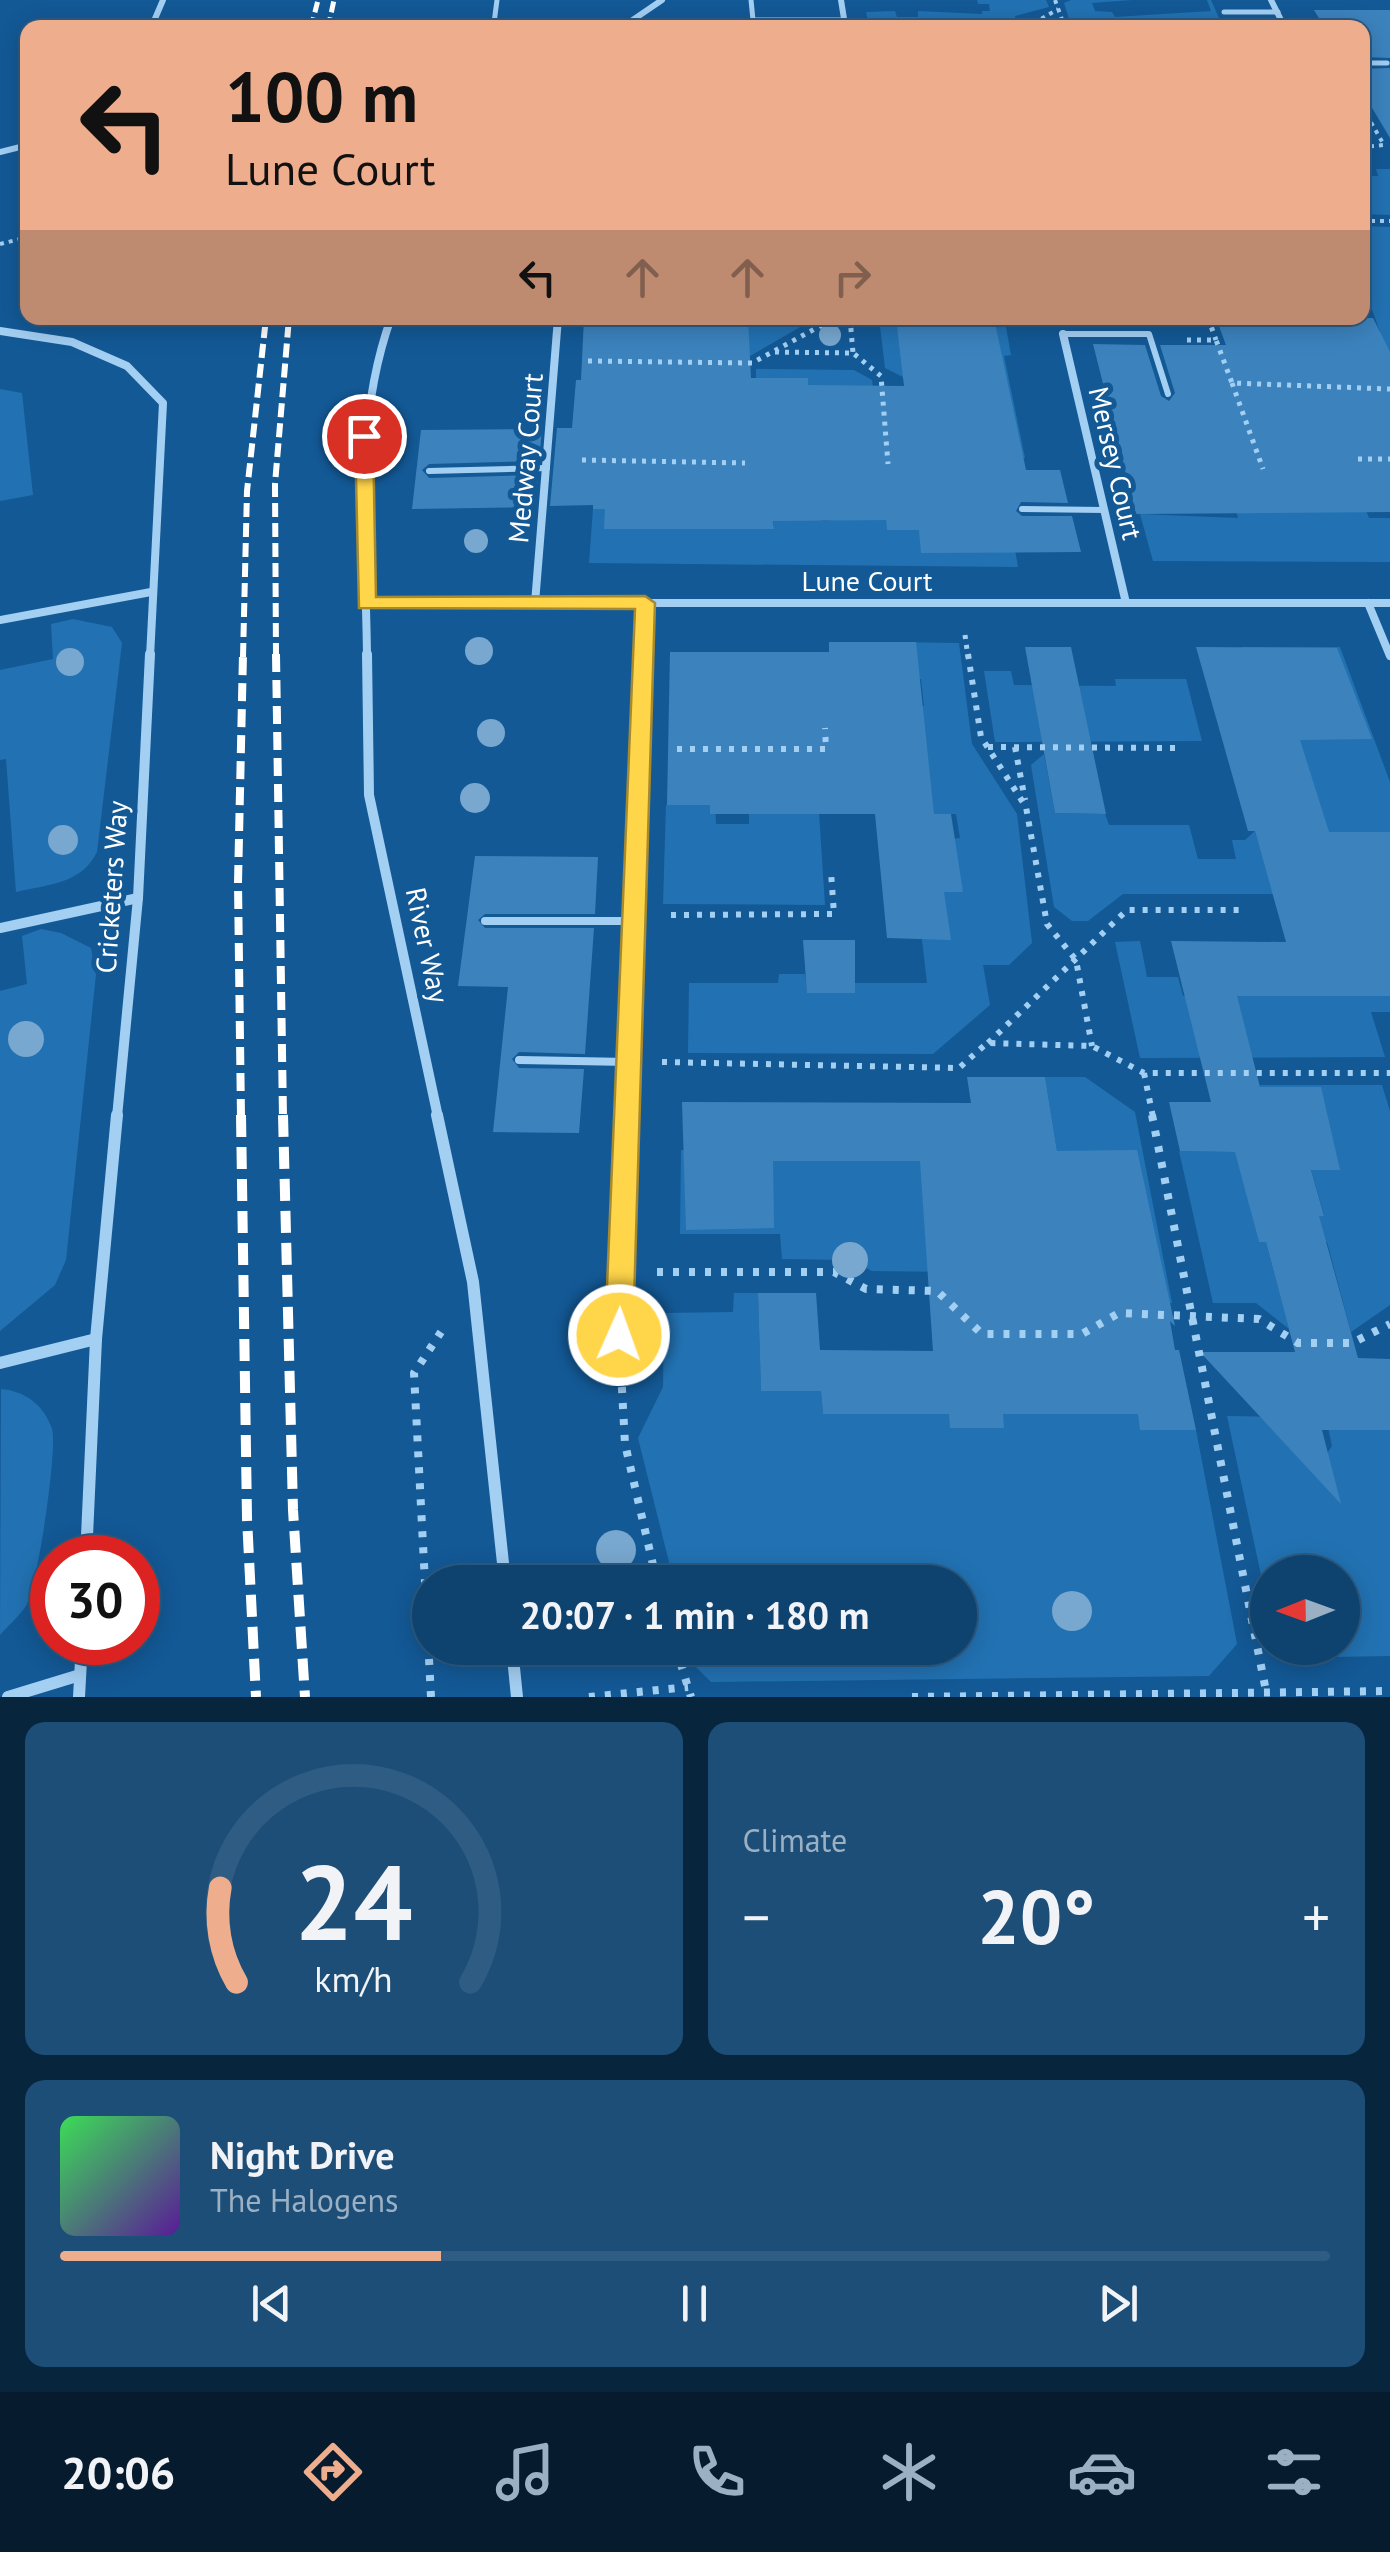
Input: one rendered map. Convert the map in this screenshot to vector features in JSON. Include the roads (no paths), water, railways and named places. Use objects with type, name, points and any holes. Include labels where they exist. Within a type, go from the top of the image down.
[{"type":"street","points":[[632,20],[662,0]]},
{"type":"street","points":[[1272,0],[1281,20]]},
{"type":"street","name":"River Way","points":[[389,325],[378,354],[364,436],[370,795],[473,1282],[503,1565]]},
{"type":"street","name":"Medway Court","points":[[535,603],[558,325]]},
{"type":"street","name":"Cricketers Way","points":[[0,331],[72,342],[127,366],[163,402],[138,898],[96,1339],[87,1535]]},
{"type":"street","name":"Mersey Court","points":[[1063,334],[1126,603]]},
{"type":"street","points":[[0,620],[151,592]]},
{"type":"street","name":"Lune Court","points":[[366,603],[1390,603]]},
{"type":"street","points":[[619,1335],[645,603]]},
{"type":"street","points":[[1368,603],[1390,656]]},
{"type":"street","points":[[0,928],[138,898]]},
{"type":"street","points":[[0,1364],[96,1339]]},
{"type":"street","points":[[79,1697],[81,1665]]},
{"type":"street","points":[[514,1665],[518,1697]]},
{"type":"street","points":[[8,1697],[80,1675]]},
{"type":"lane","points":[[1224,12],[1281,20]]},
{"type":"lane","points":[[1370,63],[1387,63]]},
{"type":"lane","points":[[1063,334],[1149,334],[1168,394]]},
{"type":"lane","points":[[429,471],[548,464]]},
{"type":"lane","points":[[1022,509],[1104,510]]},
{"type":"lane","points":[[485,920],[634,918]]},
{"type":"lane","points":[[519,1060],[629,1062]]},
{"type":"railway","points":[[313,20],[318,0]]},
{"type":"railway","points":[[330,20],[334,0]]},
{"type":"railway","points":[[243,657],[247,491],[265,325]]},
{"type":"railway","points":[[276,657],[275,484],[288,325]]},
{"type":"railway","points":[[241,1117],[238,883],[243,654]]},
{"type":"railway","points":[[276,654],[283,1117]]},
{"type":"railway","points":[[241,1115],[247,1518],[256,1697]]},
{"type":"railway","points":[[283,1115],[293,1510],[305,1697]]}]
